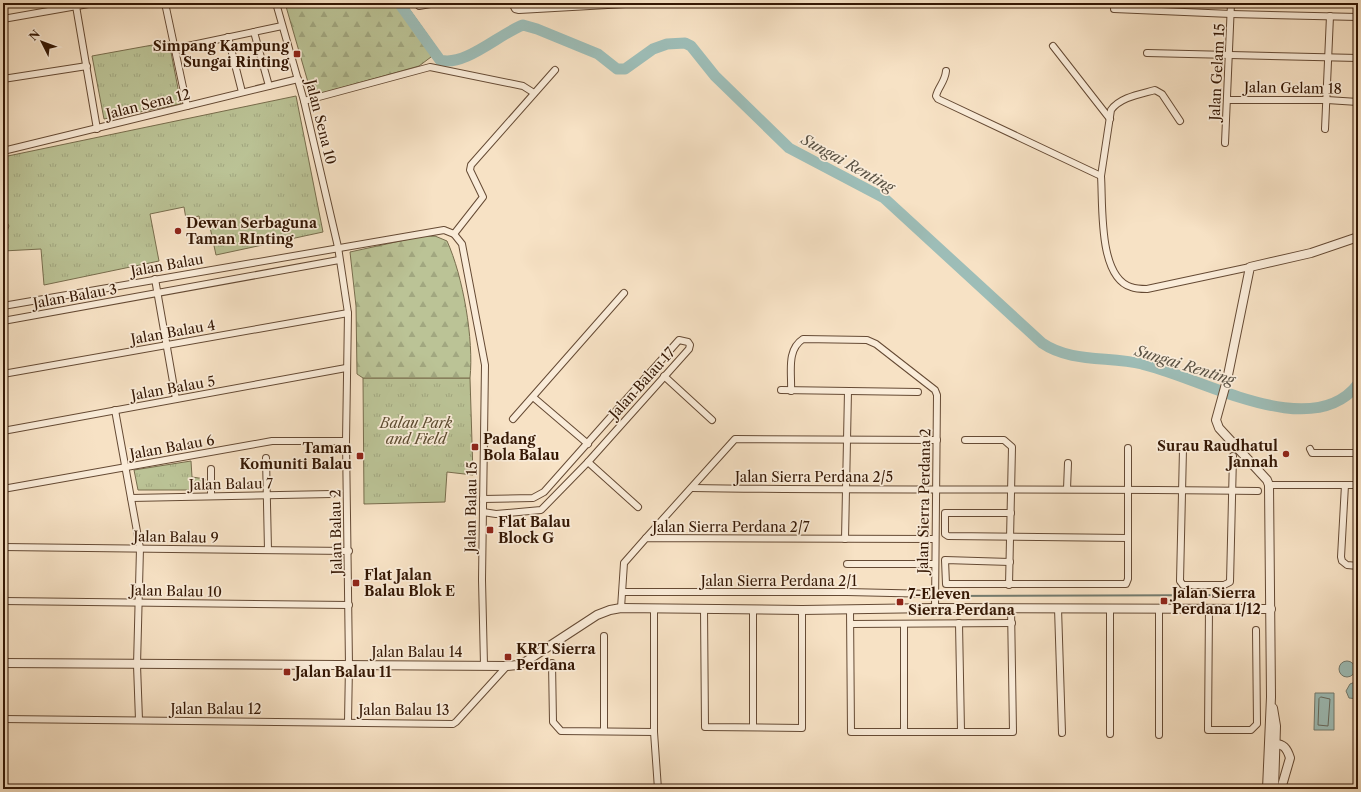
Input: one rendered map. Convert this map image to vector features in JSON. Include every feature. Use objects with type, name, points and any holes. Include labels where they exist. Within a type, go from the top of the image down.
[{"type":"street","points":[[47,3],[48,11]]},
{"type":"street","points":[[3,19],[94,3]]},
{"type":"street","points":[[165,3],[173,50],[187,106]]},
{"type":"street","name":"Jalan Sena 10","points":[[276,3],[304,101],[338,247]]},
{"type":"street","points":[[416,3],[421,6],[436,3]]},
{"type":"street","points":[[514,6],[519,10],[643,3]]},
{"type":"street","name":"Jalan Gelam 15","points":[[1225,143],[1230,55],[1231,3]]},
{"type":"street","points":[[76,6],[97,129]]},
{"type":"street","points":[[1114,9],[1231,14],[1358,16]]},
{"type":"street","points":[[1325,129],[1330,16]]},
{"type":"street","points":[[173,50],[282,26]]},
{"type":"street","points":[[254,32],[269,86]]},
{"type":"street","points":[[228,38],[242,92]]},
{"type":"street","points":[[1053,46],[1110,119]]},
{"type":"street","points":[[1147,53],[1358,58]]},
{"type":"street","points":[[3,79],[87,66]]},
{"type":"street","points":[[304,101],[430,67],[523,86],[534,93]]},
{"type":"street","points":[[454,234],[484,197],[470,170],[471,165],[555,70]]},
{"type":"street","points":[[946,71],[945,80],[936,96],[938,99],[1101,176]]},
{"type":"street","name":"Jalan Sena 12","points":[[3,151],[298,79]]},
{"type":"street","points":[[1180,121],[1162,94],[1155,90],[1122,100],[1111,110],[1101,176],[1104,243],[1114,271],[1121,280],[1131,287],[1147,289],[1250,267],[1311,253],[1358,237]]},
{"type":"street","name":"Jalan Gelam 18","points":[[1227,100],[1327,100],[1358,102]]},
{"type":"street","name":"Jalan Balau","points":[[3,306],[338,247],[444,230],[454,234]]},
{"type":"street","name":"Jalan Balau 15","points":[[454,234],[462,244],[485,365],[483,499],[484,665]]},
{"type":"street","name":"Jalan Balau 2","points":[[338,247],[348,313],[346,368],[349,551],[348,722]]},
{"type":"street","name":"Jalan Balau 3","points":[[3,321],[339,260]]},
{"type":"street","points":[[1250,267],[1227,380],[1216,420],[1219,428],[1267,480],[1269,485],[1271,697],[1276,726],[1272,744],[1267,789]]},
{"type":"street","points":[[155,279],[176,399]]},
{"type":"street","points":[[513,419],[624,293]]},
{"type":"street","name":"Jalan Balau 4","points":[[3,374],[348,313]]},
{"type":"street","name":"Jalan Sierra Perdana 2","points":[[791,390],[792,352],[796,344],[803,339],[867,340],[876,344],[935,390],[937,395],[935,608]]},
{"type":"street","name":"Jalan Balau 17","points":[[483,499],[538,497],[588,444],[679,340],[688,342],[690,345],[689,349],[588,462],[541,510],[496,514],[483,512]]},
{"type":"street","name":"Jalan Balau 5","points":[[3,431],[346,368]]},
{"type":"street","points":[[664,376],[712,420]]},
{"type":"street","points":[[781,390],[918,392]]},
{"type":"street","points":[[845,539],[848,391]]},
{"type":"street","points":[[533,396],[588,444]]},
{"type":"street","points":[[115,410],[140,548],[137,665],[139,720]]},
{"type":"street","points":[[646,538],[735,440],[937,440]]},
{"type":"street","points":[[965,440],[1004,440],[1012,447],[1009,585]]},
{"type":"street","name":"Jalan Balau 6","points":[[3,489],[272,441],[346,441]]},
{"type":"street","points":[[1010,562],[945,560],[946,584],[1126,584],[1128,579],[1128,448]]},
{"type":"street","points":[[1183,449],[1180,581],[1183,585],[1224,585],[1230,582],[1233,456]]},
{"type":"street","points":[[1310,449],[1312,452],[1358,453]]},
{"type":"street","points":[[266,458],[268,550]]},
{"type":"street","points":[[588,462],[638,507]]},
{"type":"street","points":[[1067,489],[1068,463]]},
{"type":"street","points":[[211,469],[211,496]]},
{"type":"street","points":[[1269,485],[1358,485]]},
{"type":"street","points":[[1345,485],[1342,561],[1347,565],[1358,566]]},
{"type":"street","name":"Jalan Sierra Perdana 2/5","points":[[692,488],[846,490],[1011,488],[1258,491]]},
{"type":"street","name":"Jalan Balau 7","points":[[131,498],[332,494]]},
{"type":"street","points":[[1011,513],[945,513],[945,534],[948,536],[1128,538]]},
{"type":"street","name":"Jalan Sierra Perdana 2/7","points":[[621,608],[624,563],[646,538],[935,539]]},
{"type":"street","name":"Jalan Balau 9","points":[[3,547],[349,551]]},
{"type":"street","points":[[847,564],[935,564]]},
{"type":"street","name":"Jalan Sierra Perdana 2/1","points":[[623,592],[847,592],[935,594]]},
{"type":"street","name":"Jalan Balau 10","points":[[3,601],[349,605]]},
{"type":"street","name":"Jalan Balau 14","points":[[349,665],[517,665],[525,662],[597,615],[621,608],[802,610],[935,608],[1159,608],[1271,610]]},
{"type":"street","points":[[654,608],[654,732],[658,789]]},
{"type":"street","points":[[850,609],[851,732],[1013,732],[1011,608]]},
{"type":"street","points":[[1058,608],[1062,733]]},
{"type":"street","points":[[1110,608],[1110,734]]},
{"type":"street","points":[[1159,608],[1160,735]]},
{"type":"street","points":[[704,609],[705,728],[802,728],[802,610]]},
{"type":"street","points":[[1209,609],[1208,730],[1251,730],[1257,724],[1256,630]]},
{"type":"street","points":[[753,610],[754,727]]},
{"type":"street","points":[[851,624],[1012,622]]},
{"type":"street","points":[[959,623],[961,731]]},
{"type":"street","points":[[904,624],[904,731]]},
{"type":"street","points":[[604,636],[604,730]]},
{"type":"street","points":[[3,663],[137,665],[349,665]]},
{"type":"street","points":[[552,663],[553,722],[561,731],[604,730],[654,732]]},
{"type":"street","name":"Jalan Balau 13","points":[[348,722],[454,724],[507,666]]},
{"type":"street","name":"Jalan Balau 12","points":[[3,719],[348,722]]},
{"type":"street","points":[[1272,744],[1280,743],[1285,746],[1290,758],[1280,789]]},
{"type":"street","points":[[1272,744],[1274,789]]},
{"type":"green space","points":[[285,3],[405,3],[439,51],[419,66],[312,96]]},
{"type":"green space","points":[[169,42],[181,104],[104,119],[92,56]]},
{"type":"green space","points":[[296,96],[323,232],[216,255],[210,227],[201,228],[199,216],[186,219],[184,207],[150,214],[159,261],[44,285],[41,249],[3,251],[3,241],[9,226],[3,215],[3,157]]},
{"type":"green space","points":[[423,236],[435,236],[447,241],[453,255],[469,327],[471,363],[470,378],[363,378],[357,374],[356,306],[350,252]]},
{"type":"green space","name":"Balau Park and Field","points":[[363,378],[470,378],[473,475],[447,472],[445,502],[364,504]]},
{"type":"green space","points":[[191,461],[192,477],[205,479],[204,490],[138,490],[134,470]]},
{"type":"water","points":[[1347,661],[1353,663],[1355,669],[1353,675],[1347,677],[1341,675],[1339,669],[1341,663]]},
{"type":"water","points":[[1355,682],[1358,683],[1358,699],[1349,698],[1346,691],[1350,684]]},
{"type":"water","points":[[1315,693],[1334,693],[1334,730],[1314,730]]},
{"type":"waterway","name":"Sungai Renting","points":[[399,3],[440,60],[450,61],[460,59],[523,25],[537,29],[598,54],[617,69],[625,69],[653,49],[667,44],[685,43],[691,46],[715,76],[789,148],[884,198],[1042,343],[1065,354],[1142,364],[1223,392],[1284,408],[1313,408],[1338,401],[1358,384]]},
{"type":"waterway","points":[[943,596],[1254,595]]},
{"type":"place","name":"Simpang Kampung Sungai Rinting","points":[[297,54]]},
{"type":"place","name":"Dewan Serbaguna Taman RInting","points":[[178,231]]},
{"type":"place","name":"Padang Bola Balau","points":[[475,447]]},
{"type":"place","name":"Surau Raudhatul Jannah","points":[[1286,454]]},
{"type":"place","name":"Taman Komuniti Balau","points":[[360,456]]},
{"type":"place","name":"Flat Balau Block G","points":[[490,530]]},
{"type":"place","name":"Flat Jalan Balau Blok E","points":[[356,583]]},
{"type":"place","name":"Jalan Sierra Perdana 1/12","points":[[1164,601]]},
{"type":"place","name":"7-Eleven Sierra Perdana","points":[[900,602]]},
{"type":"place","name":"KRT Sierra Perdana","points":[[508,657]]},
{"type":"place","name":"Jalan Balau 11","points":[[287,672]]}]
